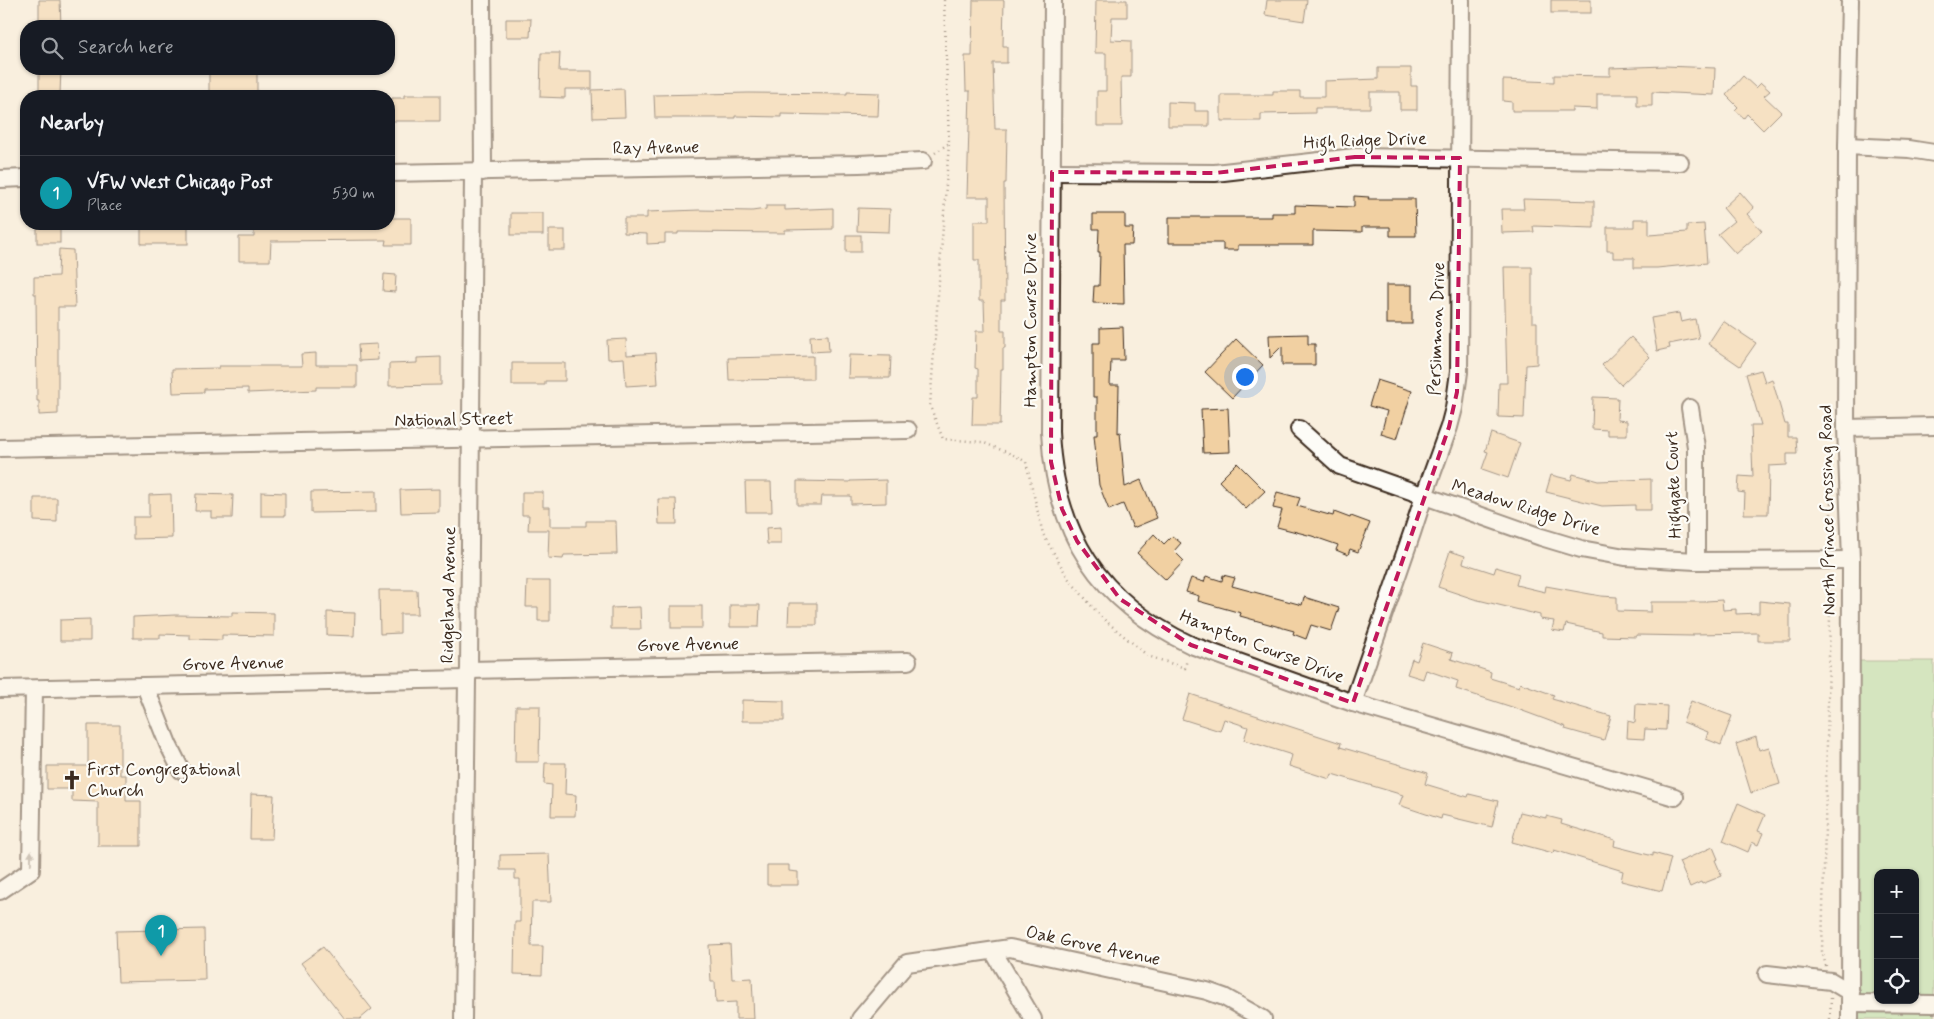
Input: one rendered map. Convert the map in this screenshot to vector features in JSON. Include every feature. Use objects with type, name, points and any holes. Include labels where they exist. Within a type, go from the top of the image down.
[{"type":"street","name":"Ridgeland Avenue","points":[[463,1019],[471,440],[482,0]]},
{"type":"street","name":"Hampton Course Drive","points":[[1053,0],[1051,462],[1057,492],[1076,541],[1097,572],[1120,600],[1149,622],[1191,646],[1353,703],[1674,797]]},
{"type":"street","name":"Persimmon Drive","points":[[1353,703],[1449,427],[1458,382],[1461,0]]},
{"type":"street","name":"North Prince Crossing Road","points":[[1850,0],[1846,146],[1846,428],[1851,560],[1851,1005]]},
{"type":"street","points":[[1846,146],[1909,149],[1934,153]]},
{"type":"street","name":"High Ridge Drive","points":[[1052,172],[1215,172],[1355,158],[1680,162]]},
{"type":"street","name":"Ray Avenue","points":[[395,173],[859,164],[924,161]]},
{"type":"street","points":[[0,179],[20,178]]},
{"type":"street","name":"Highgate Court","points":[[1690,408],[1696,447],[1696,561]]},
{"type":"street","points":[[1846,428],[1934,426]]},
{"type":"street","name":"Meadow Ridge Drive","points":[[1299,429],[1340,466],[1541,537],[1581,549],[1625,557],[1696,561],[1851,560]]},
{"type":"street","name":"National Street","points":[[0,448],[908,430]]},
{"type":"street","name":"Grove Avenue","points":[[0,689],[908,661]]},
{"type":"street","points":[[145,686],[168,744],[181,770]]},
{"type":"street","points":[[0,891],[30,870],[34,689]]},
{"type":"street","name":"Oak Grove Avenue","points":[[860,1019],[907,963],[1010,948],[1207,991],[1263,1019]]},
{"type":"street","points":[[993,951],[1033,1019]]},
{"type":"street","points":[[1767,974],[1831,981],[1851,1005],[1934,1004]]},
{"type":"path","points":[[944,0],[949,143],[930,406],[939,431],[943,439],[982,442],[1026,462],[1043,534],[1068,578],[1101,617],[1148,656],[1184,668],[1191,646]]},
{"type":"path","points":[[1830,1019],[1831,981],[1822,951],[1832,490]]},
{"type":"highlighted area","points":[[1355,157],[1460,158],[1457,392],[1449,427],[1353,703],[1191,645],[1120,599],[1077,541],[1062,509],[1051,462],[1052,172],[1215,173]]},
{"type":"green space","points":[[1851,661],[1934,661],[1934,1019],[1850,1019]]},
{"type":"building","points":[[39,0],[60,0],[61,20],[39,20]]},
{"type":"building","points":[[973,0],[1004,0],[1003,46],[1007,46],[1007,63],[993,63],[995,129],[1007,129],[1006,183],[1004,183],[1005,300],[1001,300],[1001,331],[1005,331],[1005,348],[1003,348],[1003,369],[1001,369],[1000,425],[972,425],[973,397],[978,397],[978,369],[975,368],[976,331],[985,331],[984,301],[979,301],[979,260],[974,260],[974,221],[989,221],[989,197],[967,197],[970,91],[966,91],[965,56],[972,56]]},
{"type":"building","points":[[1096,0],[1127,0],[1127,17],[1112,17],[1111,40],[1131,41],[1131,77],[1121,77],[1122,126],[1097,126],[1097,91],[1106,91],[1106,53],[1095,53]]},
{"type":"building","points":[[1267,0],[1307,0],[1304,21],[1265,15]]},
{"type":"building","points":[[1551,0],[1591,0],[1591,13],[1551,13]]},
{"type":"building","points":[[506,19],[531,19],[530,37],[506,37]]},
{"type":"building","points":[[541,53],[560,53],[559,71],[592,71],[592,89],[565,89],[565,98],[540,97]]},
{"type":"building","points":[[1665,66],[1715,68],[1714,95],[1652,92],[1652,106],[1637,106],[1637,94],[1597,94],[1597,109],[1572,108],[1572,111],[1512,111],[1512,102],[1503,101],[1503,80],[1554,82],[1554,75],[1610,76],[1610,68]]},
{"type":"building","points":[[1378,68],[1411,68],[1411,86],[1417,86],[1417,110],[1400,110],[1400,92],[1370,92],[1370,108],[1315,108],[1315,113],[1261,114],[1261,121],[1221,121],[1221,95],[1273,95],[1273,91],[1300,91],[1300,97],[1324,97],[1324,81],[1378,79]]},
{"type":"building","points":[[39,75],[61,75],[60,90],[39,90]]},
{"type":"building","points":[[209,75],[257,75],[257,90],[209,90]]},
{"type":"building","points":[[1743,76],[1756,88],[1761,83],[1770,91],[1764,96],[1781,112],[1763,130],[1747,114],[1744,118],[1735,110],[1738,107],[1726,95]]},
{"type":"building","points":[[624,89],[625,117],[593,118],[592,90]]},
{"type":"building","points":[[847,92],[879,93],[878,116],[781,114],[781,117],[655,118],[654,95],[749,93],[847,94]]},
{"type":"building","points":[[404,95],[440,95],[440,121],[395,121],[395,98],[404,98]]},
{"type":"building","points":[[1168,102],[1195,103],[1195,111],[1209,111],[1209,126],[1168,126]]},
{"type":"building","points":[[1740,192],[1754,208],[1747,214],[1762,231],[1736,254],[1718,234],[1734,221],[1723,208]]},
{"type":"building","points":[[1354,196],[1369,197],[1368,199],[1415,199],[1416,236],[1390,236],[1390,227],[1362,227],[1362,232],[1313,231],[1313,245],[1238,245],[1238,250],[1223,250],[1223,243],[1169,243],[1169,217],[1272,217],[1272,213],[1295,213],[1295,205],[1354,207]]},
{"type":"building","points":[[1523,199],[1594,201],[1594,228],[1533,226],[1534,232],[1502,233],[1501,209],[1524,209]]},
{"type":"building","points":[[766,206],[785,206],[785,210],[833,208],[833,229],[785,230],[785,233],[678,232],[678,234],[665,234],[665,243],[647,244],[647,234],[624,233],[624,218],[647,218],[647,212],[699,210],[752,211],[766,209]]},
{"type":"building","points":[[858,208],[890,209],[889,232],[857,231]]},
{"type":"building","points":[[511,213],[543,213],[543,235],[511,235]]},
{"type":"building","points":[[1093,214],[1125,214],[1125,228],[1133,228],[1132,245],[1123,245],[1124,304],[1093,303],[1094,286],[1099,286],[1100,252],[1098,252],[1099,229],[1093,229]]},
{"type":"building","points":[[395,218],[411,218],[411,245],[385,245],[386,240],[271,241],[270,261],[239,261],[239,237],[254,237],[254,230],[395,230]]},
{"type":"building","points":[[1634,219],[1649,219],[1649,235],[1687,232],[1687,225],[1704,224],[1707,263],[1657,268],[1634,268],[1634,258],[1613,258],[1613,251],[1607,251],[1607,227],[1634,227]]},
{"type":"building","points":[[37,230],[60,230],[60,243],[37,243]]},
{"type":"building","points":[[141,230],[188,230],[188,244],[141,244]]},
{"type":"building","points":[[549,230],[565,230],[565,250],[549,250]]},
{"type":"building","points":[[846,235],[861,235],[861,252],[846,252]]},
{"type":"building","points":[[59,249],[73,250],[75,307],[58,307],[58,414],[39,415],[34,277],[58,276]]},
{"type":"building","points":[[1504,267],[1532,267],[1532,322],[1537,322],[1537,364],[1526,365],[1524,418],[1498,417],[1499,383],[1507,383]]},
{"type":"building","points":[[384,274],[396,275],[395,292],[383,291]]},
{"type":"building","points":[[1386,285],[1412,285],[1412,324],[1386,324]]},
{"type":"building","points":[[1679,313],[1681,322],[1695,319],[1699,338],[1669,344],[1670,348],[1657,351],[1651,318]]},
{"type":"building","points":[[1723,321],[1756,343],[1740,366],[1708,344]]},
{"type":"building","points":[[1123,327],[1124,360],[1111,360],[1110,385],[1119,385],[1118,433],[1120,432],[1125,487],[1141,480],[1157,518],[1133,528],[1123,504],[1109,510],[1099,485],[1094,435],[1097,435],[1097,397],[1093,397],[1093,343],[1100,343],[1100,328]]},
{"type":"building","points":[[1308,334],[1308,344],[1315,344],[1315,365],[1282,365],[1282,346],[1270,358],[1269,335]]},
{"type":"building","points":[[828,335],[829,351],[811,352],[810,336]]},
{"type":"building","points":[[1631,337],[1650,357],[1621,385],[1602,365]]},
{"type":"building","points":[[626,339],[627,355],[656,353],[658,384],[626,386],[624,358],[608,359],[607,340]]},
{"type":"building","points":[[1236,339],[1263,365],[1232,398],[1205,372]]},
{"type":"building","points":[[377,344],[378,360],[359,361],[358,345]]},
{"type":"building","points":[[316,353],[316,365],[357,365],[357,387],[316,387],[316,390],[248,393],[248,388],[204,389],[204,392],[173,393],[172,369],[219,368],[219,366],[302,366],[301,354]]},
{"type":"building","points":[[849,355],[891,356],[890,378],[848,378]]},
{"type":"building","points":[[813,356],[813,379],[729,380],[728,358]]},
{"type":"building","points":[[441,357],[441,385],[389,386],[389,364],[417,363],[417,358]]},
{"type":"building","points":[[512,363],[565,363],[565,381],[545,381],[545,385],[512,385]]},
{"type":"building","points":[[1761,370],[1765,382],[1772,379],[1785,424],[1788,424],[1788,437],[1796,437],[1797,454],[1787,454],[1787,465],[1769,466],[1768,514],[1744,514],[1745,493],[1738,492],[1739,476],[1753,477],[1751,425],[1761,425],[1746,374]]},
{"type":"building","points":[[1377,380],[1412,391],[1397,439],[1381,434],[1387,411],[1369,406]]},
{"type":"building","points":[[1593,397],[1618,398],[1617,420],[1627,421],[1627,435],[1608,435],[1608,430],[1592,429]]},
{"type":"building","points":[[1228,408],[1230,452],[1203,453],[1201,409]]},
{"type":"building","points":[[1491,433],[1520,443],[1508,478],[1482,469],[1488,452],[1485,451]]},
{"type":"building","points":[[1237,463],[1265,491],[1246,509],[1219,481]]},
{"type":"building","points":[[1573,474],[1598,481],[1651,479],[1651,510],[1635,510],[1635,505],[1602,506],[1546,492],[1551,475],[1571,480]]},
{"type":"building","points":[[886,480],[886,503],[851,504],[851,496],[822,496],[821,505],[797,505],[797,481],[850,482]]},
{"type":"building","points":[[745,482],[771,482],[772,512],[746,512]]},
{"type":"building","points":[[439,489],[439,512],[401,513],[400,490]]},
{"type":"building","points":[[376,491],[376,512],[311,513],[311,492]]},
{"type":"building","points":[[261,492],[285,493],[285,516],[261,516]]},
{"type":"building","points":[[522,492],[543,492],[543,507],[550,507],[550,526],[586,526],[586,521],[616,521],[617,554],[564,555],[563,559],[548,558],[549,530],[528,530],[529,515],[522,515]]},
{"type":"building","points":[[1277,492],[1300,498],[1297,506],[1333,516],[1334,512],[1370,523],[1358,552],[1350,549],[1348,555],[1336,550],[1338,545],[1277,527],[1282,510],[1273,508]]},
{"type":"building","points":[[171,494],[172,538],[133,539],[133,517],[149,517],[149,495]]},
{"type":"building","points":[[196,494],[233,495],[232,518],[211,518],[211,511],[195,511]]},
{"type":"building","points":[[34,498],[57,498],[57,522],[34,521]]},
{"type":"building","points":[[658,499],[676,499],[677,524],[659,524]]},
{"type":"building","points":[[781,527],[781,544],[767,544],[766,528]]},
{"type":"building","points":[[1154,534],[1164,544],[1172,536],[1181,543],[1174,551],[1184,561],[1166,580],[1137,553]]},
{"type":"building","points":[[1450,551],[1465,556],[1463,563],[1494,573],[1496,567],[1519,574],[1516,585],[1545,592],[1546,586],[1617,597],[1617,611],[1651,612],[1651,602],[1706,602],[1722,600],[1723,610],[1736,609],[1736,614],[1759,613],[1759,601],[1790,604],[1790,641],[1758,641],[1758,633],[1693,634],[1693,636],[1602,636],[1602,632],[1566,624],[1564,632],[1552,630],[1554,621],[1540,619],[1540,615],[1474,599],[1438,587]]},
{"type":"building","points":[[1223,575],[1235,578],[1232,586],[1302,605],[1304,597],[1339,608],[1331,631],[1311,625],[1306,639],[1293,634],[1294,631],[1240,616],[1241,613],[1198,601],[1199,596],[1186,592],[1191,578],[1204,582],[1206,576],[1222,581]]},
{"type":"building","points":[[527,581],[550,581],[550,621],[538,621],[538,607],[526,607]]},
{"type":"building","points":[[379,590],[417,590],[418,614],[400,614],[400,633],[380,634]]},
{"type":"building","points":[[789,603],[817,603],[817,625],[788,625]]},
{"type":"building","points":[[730,605],[760,605],[759,627],[730,627]]},
{"type":"building","points":[[671,606],[702,606],[702,628],[671,628]]},
{"type":"building","points":[[640,607],[641,629],[611,629],[611,608]]},
{"type":"building","points":[[232,612],[274,613],[274,636],[222,635],[222,640],[190,639],[190,635],[160,634],[160,638],[133,638],[133,617],[175,615],[232,616]]},
{"type":"building","points":[[327,612],[355,613],[354,636],[327,635]]},
{"type":"building","points":[[90,619],[90,641],[60,641],[60,620]]},
{"type":"building","points":[[1423,643],[1453,653],[1451,659],[1491,672],[1490,678],[1519,687],[1520,683],[1554,695],[1552,699],[1611,716],[1604,740],[1565,729],[1566,727],[1512,707],[1456,689],[1458,681],[1426,670],[1423,679],[1407,674],[1412,659],[1417,661]]},
{"type":"building","points":[[1190,694],[1341,743],[1340,747],[1428,773],[1425,784],[1468,797],[1469,794],[1498,801],[1492,827],[1442,815],[1441,819],[1399,805],[1403,795],[1332,774],[1330,779],[1289,766],[1292,755],[1244,740],[1248,727],[1224,719],[1220,731],[1182,719]]},
{"type":"building","points":[[742,700],[784,701],[784,721],[742,721]]},
{"type":"building","points":[[1691,701],[1732,716],[1721,745],[1706,739],[1708,732],[1683,722]]},
{"type":"building","points":[[1636,704],[1667,706],[1666,730],[1645,729],[1644,739],[1627,738],[1628,721],[1635,723]]},
{"type":"building","points":[[516,706],[540,706],[539,762],[515,762]]},
{"type":"building","points":[[88,725],[120,725],[120,775],[126,775],[126,801],[141,801],[141,846],[98,846],[98,802],[72,801],[72,789],[47,789],[47,766],[88,766]]},
{"type":"building","points":[[1756,737],[1759,750],[1769,747],[1780,784],[1751,793],[1736,744]]},
{"type":"building","points":[[545,763],[566,763],[565,794],[576,795],[575,816],[551,816],[552,785],[544,784]]},
{"type":"building","points":[[251,794],[274,795],[272,839],[250,839]]},
{"type":"building","points":[[1738,803],[1765,815],[1758,831],[1763,833],[1758,845],[1752,842],[1748,852],[1723,841]]},
{"type":"building","points":[[1520,812],[1562,820],[1561,824],[1615,840],[1614,846],[1653,856],[1653,853],[1671,858],[1662,891],[1621,881],[1623,871],[1554,850],[1553,853],[1512,842]]},
{"type":"building","points":[[1713,847],[1718,859],[1715,860],[1722,876],[1690,887],[1679,862]]},
{"type":"building","points":[[549,854],[551,902],[532,902],[531,946],[543,946],[542,975],[514,974],[515,922],[520,922],[520,879],[515,879],[515,870],[500,870],[500,855]]},
{"type":"building","points":[[767,865],[789,865],[789,871],[798,872],[798,885],[767,885]]},
{"type":"building","points":[[204,929],[205,980],[118,982],[116,931]]},
{"type":"building","points":[[730,944],[732,979],[752,978],[754,1019],[736,1019],[736,1002],[716,1003],[715,982],[711,982],[709,945]]},
{"type":"building","points":[[323,947],[372,1009],[360,1019],[345,1019],[301,963]]},
{"type":"place","name":"First Congregational Church","points":[[72,780]]},
{"type":"place","name":"VFW West Chicago Post","points":[[161,956]]}]
